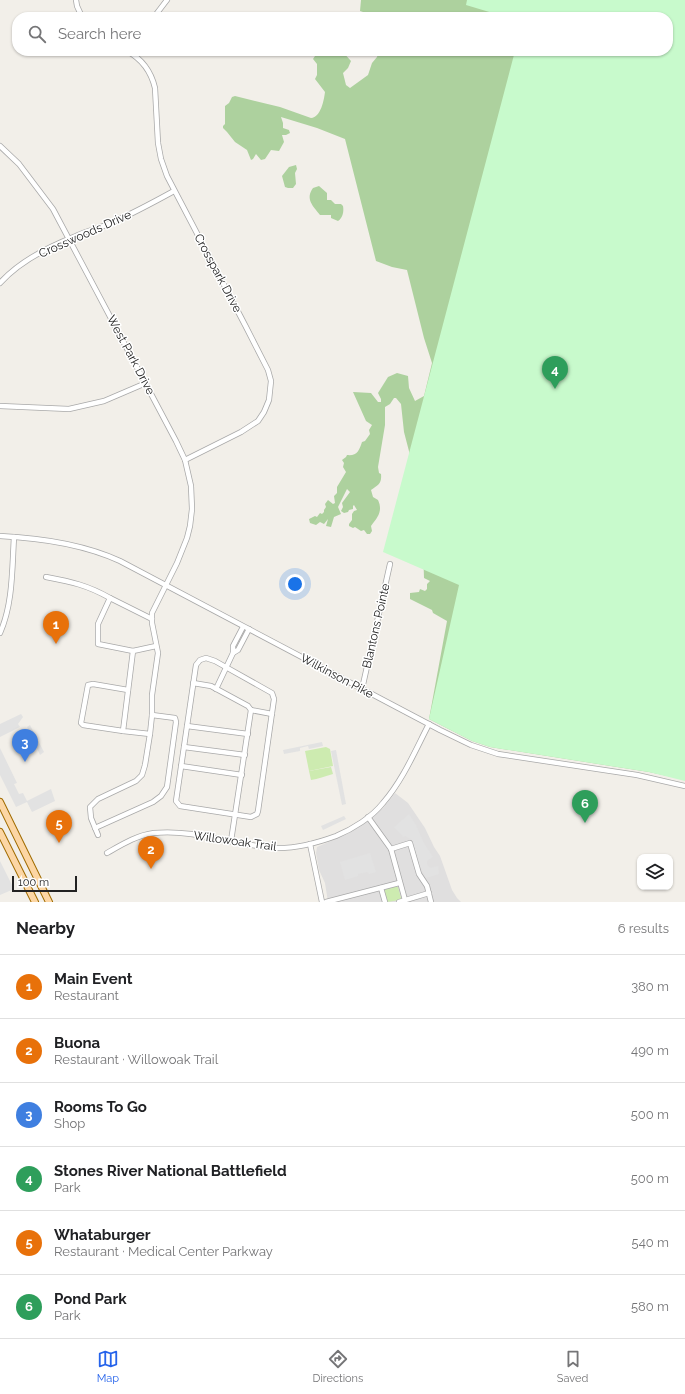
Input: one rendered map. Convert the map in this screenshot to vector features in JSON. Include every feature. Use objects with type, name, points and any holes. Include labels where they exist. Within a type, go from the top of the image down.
[{"type":"main road","points":[[0,802],[49,902]]},
{"type":"main road","points":[[0,832],[35,902]]},
{"type":"street","points":[[76,0],[80,12]]},
{"type":"street","points":[[158,12],[167,0]]},
{"type":"street","name":"Crosspark Drive","points":[[136,56],[142,61],[153,80],[155,88],[159,152],[167,176],[268,370],[271,387],[268,405],[258,421],[241,432],[185,460]]},
{"type":"street","name":"West Park Drive","points":[[0,146],[19,164],[48,200],[70,238],[185,460],[191,494],[190,526],[182,550],[152,613],[152,619]]},
{"type":"street","name":"Crosswoods Drive","points":[[0,282],[11,272],[29,260],[70,238],[114,222],[174,191]]},
{"type":"street","points":[[0,406],[50,409],[72,408],[104,401],[146,383]]},
{"type":"street","name":"Wilkinson Pike","points":[[0,536],[40,539],[98,552],[120,561],[471,746],[491,752],[637,775],[685,786]]},
{"type":"street","points":[[0,633],[6,620],[9,604],[14,537]]},
{"type":"street","name":"Blantons Pointe","points":[[362,689],[390,564]]},
{"type":"street","points":[[46,577],[82,584],[152,619],[158,653],[152,695],[150,734],[145,765],[142,775],[136,781],[98,799],[90,807],[91,818],[98,835]]},
{"type":"street","points":[[110,598],[98,624],[98,644],[133,651],[156,646]]},
{"type":"street","points":[[233,654],[233,646],[243,627]]},
{"type":"street","points":[[216,688],[233,654],[238,650],[249,629]]},
{"type":"street","points":[[123,731],[133,651]]},
{"type":"street","points":[[206,658],[211,659],[272,693],[274,699],[257,814],[251,817],[178,804],[176,799],[193,683],[196,664],[200,660],[206,658]]},
{"type":"street","points":[[193,683],[216,688],[248,706],[251,710],[272,714]]},
{"type":"street","points":[[128,690],[93,684],[88,685],[80,723],[83,725],[150,734]]},
{"type":"street","points":[[231,841],[251,710]]},
{"type":"street","points":[[95,828],[152,802],[161,796],[167,786],[176,722],[175,718],[152,715]]},
{"type":"street","name":"Willowoak Trail","points":[[107,853],[136,838],[152,833],[174,832],[276,848],[310,844],[326,840],[344,832],[368,817],[382,804],[397,786],[429,724]]},
{"type":"street","points":[[187,726],[248,734]]},
{"type":"street","points":[[184,747],[244,756]]},
{"type":"street","points":[[181,766],[242,774]]},
{"type":"street","points":[[368,817],[391,849],[404,900]]},
{"type":"street","points":[[391,849],[410,843],[419,874],[427,886],[431,902]]},
{"type":"street","points":[[310,844],[322,902]]},
{"type":"street","points":[[326,902],[399,883]]},
{"type":"street","points":[[381,888],[385,902]]},
{"type":"street","points":[[399,902],[429,894]]},
{"type":"shaded area","points":[[21,714],[23,717],[18,724],[20,727],[0,737],[0,724]]},
{"type":"shaded area","points":[[30,725],[44,752],[40,755],[27,727]]},
{"type":"shaded area","points":[[322,742],[323,746],[309,749],[308,746],[300,748],[300,751],[284,754],[283,750]]},
{"type":"shaded area","points":[[0,748],[17,783],[14,784],[19,794],[23,793],[27,801],[51,789],[55,801],[32,812],[27,802],[16,807],[0,775]]},
{"type":"shaded area","points":[[336,750],[346,804],[342,805],[331,751]]},
{"type":"shaded area","points":[[395,793],[408,803],[425,828],[440,856],[452,890],[461,902],[328,902],[325,883],[319,870],[316,853],[317,847],[349,833],[365,823],[383,808]]},
{"type":"shaded area","points":[[409,814],[433,857],[427,861],[427,864],[430,868],[438,866],[439,874],[426,878],[418,862],[411,839],[405,836],[403,837],[394,827]]},
{"type":"shaded area","points":[[344,816],[346,819],[323,830],[321,826]]},
{"type":"shaded area","points":[[370,853],[376,872],[369,874],[368,872],[358,874],[358,876],[345,880],[340,862]]},
{"type":"shaded area","points":[[0,861],[14,889],[0,895]]},
{"type":"green space","points":[[361,0],[566,0],[586,12],[363,12],[360,11]]},
{"type":"green space","points":[[467,0],[685,0],[685,781],[649,772],[490,747],[472,741],[429,719],[459,585],[383,552],[514,56],[673,56],[673,12],[489,12],[466,5]]},
{"type":"green space","points":[[685,0],[672,777],[490,747],[472,741],[429,719],[447,621],[433,613],[432,610],[410,599],[410,593],[419,592],[420,589],[425,591],[427,589],[427,584],[430,581],[424,578],[422,516],[404,432],[401,404],[396,398],[394,398],[390,404],[385,407],[385,425],[378,467],[379,473],[381,474],[381,480],[379,484],[371,490],[373,497],[378,500],[380,511],[378,517],[371,526],[372,531],[370,534],[367,534],[364,530],[361,531],[355,527],[353,528],[349,526],[352,520],[352,514],[357,510],[354,505],[353,509],[349,510],[348,512],[344,513],[341,511],[343,507],[342,503],[350,492],[347,489],[338,507],[341,514],[334,517],[331,527],[326,526],[328,519],[324,524],[320,522],[316,525],[310,523],[309,519],[315,516],[317,517],[320,513],[322,514],[324,512],[326,507],[325,504],[328,500],[333,504],[335,503],[334,496],[337,493],[337,487],[346,472],[343,467],[344,463],[342,460],[347,455],[355,454],[360,448],[362,442],[365,441],[370,434],[369,430],[372,425],[366,421],[353,392],[371,393],[378,402],[381,402],[378,393],[388,377],[397,373],[408,376],[409,388],[415,401],[424,396],[432,363],[424,338],[407,270],[392,267],[376,261],[345,139],[317,128],[281,117],[283,128],[289,130],[290,133],[282,135],[284,142],[279,151],[271,150],[265,159],[261,160],[256,154],[251,160],[247,150],[235,142],[223,126],[225,124],[225,106],[229,103],[232,97],[235,96],[280,107],[311,118],[317,115],[320,111],[325,92],[315,79],[317,75],[317,64],[313,59],[315,56],[346,56],[351,61],[348,68],[343,73],[346,85],[350,88],[368,75],[372,63],[377,56],[673,56],[673,12]]},
{"type":"green space","points":[[296,165],[296,184],[293,188],[285,187],[282,176],[289,167]]},
{"type":"green space","points":[[319,186],[327,193],[327,200],[331,200],[335,204],[341,204],[343,206],[343,214],[338,221],[331,218],[331,215],[320,215],[311,202],[310,196],[313,188]]},
{"type":"green space","points":[[326,747],[330,749],[333,766],[309,771],[305,751]]},
{"type":"green space","points":[[331,767],[333,774],[311,780],[309,771]]},
{"type":"green space","points":[[395,886],[398,887],[401,898],[400,900],[387,902],[384,890]]},
{"type":"place","name":"Stones River National Battlefield","points":[[555,389]]},
{"type":"place","name":"Main Event","points":[[56,644]]},
{"type":"place","name":"Rooms To Go","points":[[25,762]]},
{"type":"place","name":"Pond Park","points":[[585,823]]},
{"type":"place","name":"Whataburger","points":[[59,843]]},
{"type":"place","name":"Buona","points":[[151,869]]}]
